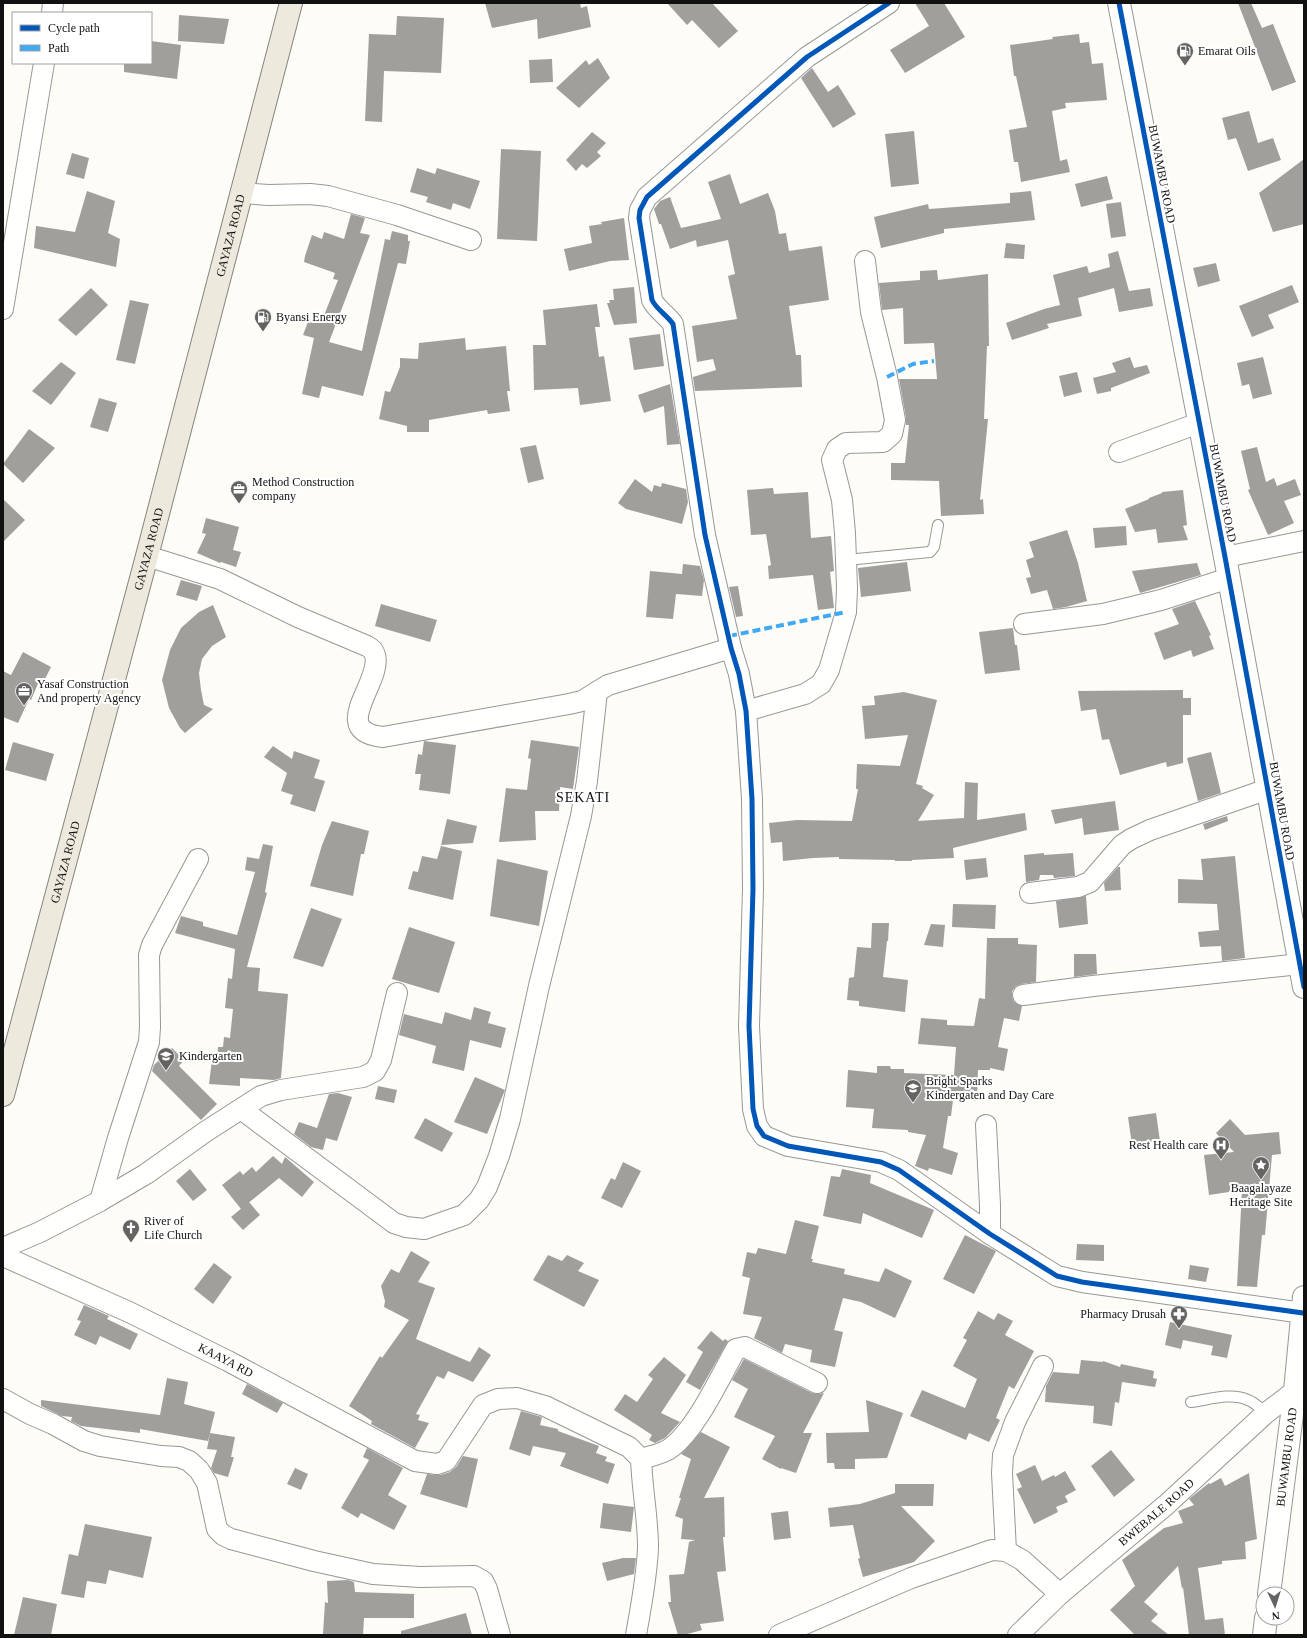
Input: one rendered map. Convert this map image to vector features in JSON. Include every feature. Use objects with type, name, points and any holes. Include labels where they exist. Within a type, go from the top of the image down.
[{"type":"main road","name":"GAYAZA ROAD","points":[[3,1095],[147,556],[291,3]]},
{"type":"street","points":[[889,3],[807,57],[647,198],[640,210],[639,218],[652,300],[656,307],[669,318],[673,324],[705,535],[731,648],[739,674],[746,712],[752,799],[749,1026],[754,1110],[757,1126],[764,1136],[788,1146],[881,1162],[899,1170],[990,1234],[1057,1276],[1082,1282],[1303,1305]]},
{"type":"street","name":"BUWAMBU ROAD","points":[[1119,3],[1227,567],[1304,986]]},
{"type":"street","points":[[3,309],[44,64]]},
{"type":"street","points":[[241,192],[269,195],[310,194],[328,196],[397,215],[471,240]]},
{"type":"street","points":[[746,712],[805,694],[821,684],[829,670],[846,612],[848,588],[842,500],[832,460],[836,449],[846,443],[883,442],[892,434],[895,420],[887,377],[871,312],[866,260]]},
{"type":"street","points":[[1119,452],[1199,423]]},
{"type":"street","points":[[1024,624],[1103,614],[1161,600],[1227,567],[1304,541]]},
{"type":"street","points":[[147,556],[220,579],[373,650],[376,661],[358,712],[358,721],[361,728],[366,733],[373,736],[383,737],[582,701],[608,685],[731,648]]},
{"type":"street","points":[[240,1109],[323,1172],[394,1223],[406,1227],[424,1229],[464,1214],[479,1200],[487,1187],[499,1156],[510,1118],[539,986],[581,816],[587,781],[597,692]]},
{"type":"street","points":[[1030,893],[1078,887],[1090,882],[1122,845],[1131,839],[1150,830],[1268,789]]},
{"type":"street","points":[[100,1201],[118,1138],[149,1042],[148,955],[198,859]]},
{"type":"street","points":[[1023,995],[1300,964]]},
{"type":"street","points":[[3,1248],[40,1232],[100,1201],[146,1174],[261,1096],[281,1090],[363,1077],[374,1071],[381,1060],[397,993]]},
{"type":"street","points":[[986,1125],[990,1234]]},
{"type":"street","name":"KAAYA RD","points":[[3,1256],[129,1312],[228,1361],[414,1461],[428,1464],[437,1464],[446,1461],[483,1405],[498,1399],[517,1398],[545,1406],[629,1447],[641,1459]]},
{"type":"street","name":"BUWAMBU ROAD","points":[[1271,1586],[1299,1391],[1303,1305]]},
{"type":"street","points":[[636,1635],[646,1580],[648,1546],[646,1506],[641,1476],[641,1459],[668,1450],[684,1434],[711,1395],[736,1349],[745,1346],[817,1383]]},
{"type":"street","points":[[1006,1551],[1002,1473],[1003,1455],[1015,1422],[1043,1366]]},
{"type":"street","name":"BWEBALE ROAD","points":[[1018,1635],[1060,1594],[1166,1505],[1266,1414],[1299,1391]]},
{"type":"street","points":[[3,1399],[84,1441],[100,1446],[161,1456],[179,1457],[189,1461],[199,1470],[207,1483],[217,1529],[222,1535],[231,1540],[373,1574],[420,1577],[474,1576],[483,1581],[487,1589],[500,1635]]},
{"type":"street","points":[[779,1635],[911,1578],[992,1550],[1006,1551],[1022,1560],[1060,1594]]},
{"type":"lane","points":[[846,560],[930,552],[934,547],[938,525]]},
{"type":"lane","points":[[1191,1402],[1235,1397],[1248,1400],[1266,1414]]},
{"type":"building","points":[[485,3],[580,3],[581,8],[587,6],[591,27],[538,39],[537,19],[492,28]]},
{"type":"building","points":[[667,3],[712,3],[738,31],[719,48],[692,20],[687,25]]},
{"type":"building","points":[[915,3],[944,3],[965,37],[905,73],[890,50],[929,26]]},
{"type":"building","points":[[1238,3],[1251,3],[1262,28],[1273,24],[1296,82],[1272,91]]},
{"type":"building","points":[[179,15],[229,19],[224,44],[178,41]]},
{"type":"building","points":[[397,16],[444,18],[441,73],[384,71],[382,122],[365,121],[369,34],[396,35]]},
{"type":"building","points":[[1079,34],[1080,43],[1089,42],[1092,64],[1103,63],[1107,100],[1065,103],[1066,108],[1052,111],[1060,161],[1067,159],[1070,172],[1021,182],[1018,162],[1014,162],[1009,130],[1027,127],[1016,76],[1014,76],[1010,45],[1053,39],[1052,37]]},
{"type":"building","points":[[152,41],[181,45],[177,79],[124,72],[124,64],[152,64]]},
{"type":"building","points":[[598,58],[610,78],[579,108],[556,88],[586,60],[589,65]]},
{"type":"building","points":[[552,59],[553,82],[530,83],[529,60]]},
{"type":"building","points":[[812,68],[828,92],[838,85],[856,114],[833,128],[801,78]]},
{"type":"building","points":[[1249,111],[1258,143],[1273,138],[1281,160],[1248,171],[1236,138],[1228,140],[1222,118]]},
{"type":"building","points":[[914,131],[919,184],[891,187],[885,134]]},
{"type":"building","points":[[592,132],[606,143],[597,152],[601,156],[587,168],[582,164],[576,171],[566,160]]},
{"type":"building","points":[[501,149],[541,151],[537,241],[497,239]]},
{"type":"building","points":[[72,153],[89,158],[84,179],[66,174]]},
{"type":"building","points":[[1304,159],[1304,224],[1273,232],[1259,193]]},
{"type":"building","points":[[417,168],[435,174],[437,168],[480,181],[470,209],[453,203],[451,210],[426,202],[428,197],[410,192]]},
{"type":"building","points":[[730,174],[740,204],[768,193],[775,211],[779,234],[786,233],[789,251],[822,246],[829,300],[789,306],[796,355],[801,355],[802,387],[695,391],[693,377],[716,370],[713,359],[697,362],[692,326],[737,319],[728,276],[735,274],[728,240],[697,247],[696,240],[670,249],[654,209],[660,201],[670,197],[681,228],[721,219],[708,182]]},
{"type":"building","points":[[1107,176],[1113,199],[1081,207],[1075,184]]},
{"type":"building","points":[[87,191],[115,201],[108,233],[120,239],[116,267],[34,248],[36,226],[75,232]]},
{"type":"building","points":[[1031,191],[1035,220],[944,229],[944,233],[881,248],[874,217],[928,204],[929,209],[1010,203],[1010,193]]},
{"type":"building","points":[[1121,202],[1126,236],[1111,238],[1106,204]]},
{"type":"building","points":[[351,214],[365,218],[360,233],[370,235],[329,342],[362,351],[385,239],[390,240],[392,231],[408,235],[408,241],[410,241],[406,264],[398,263],[363,396],[322,386],[319,398],[302,394],[314,338],[303,335],[309,319],[321,323],[338,280],[333,279],[335,273],[304,262],[305,256],[312,235],[322,239],[324,232],[344,239]]},
{"type":"building","points":[[624,218],[629,260],[610,261],[569,271],[564,249],[592,243],[589,226],[602,224],[601,222]]},
{"type":"building","points":[[1006,243],[1025,245],[1024,259],[1004,258]]},
{"type":"building","points":[[1118,251],[1129,291],[1150,288],[1153,306],[1119,312],[1114,288],[1078,298],[1082,316],[1047,324],[1049,328],[1012,340],[1006,323],[1044,309],[1060,305],[1053,275],[1087,266],[1089,273],[1110,267],[1108,254]]},
{"type":"building","points":[[1216,263],[1220,281],[1198,287],[1193,268]]},
{"type":"building","points":[[937,270],[938,280],[988,274],[989,346],[987,346],[984,419],[988,419],[980,500],[983,499],[984,514],[941,516],[939,481],[891,480],[891,463],[905,463],[909,425],[906,425],[899,379],[937,379],[934,343],[904,344],[903,308],[882,310],[879,283],[920,280],[920,271]]},
{"type":"building","points":[[1292,285],[1299,302],[1268,315],[1274,328],[1252,337],[1239,306]]},
{"type":"building","points":[[634,287],[637,323],[614,325],[607,303],[610,303],[609,300],[614,300],[613,289]]},
{"type":"building","points":[[91,288],[108,305],[76,336],[58,320]]},
{"type":"building","points":[[130,300],[149,304],[135,364],[116,360]]},
{"type":"building","points":[[597,304],[600,327],[595,327],[599,357],[604,356],[611,401],[580,405],[578,388],[534,390],[533,345],[546,345],[543,310]]},
{"type":"building","points":[[660,334],[664,366],[634,370],[629,338]]},
{"type":"building","points":[[465,338],[466,350],[506,346],[510,391],[507,391],[510,411],[488,414],[487,410],[429,420],[429,432],[407,432],[407,426],[379,419],[385,391],[390,392],[400,367],[400,358],[418,359],[419,343]]},
{"type":"building","points":[[1130,357],[1134,368],[1147,365],[1150,373],[1111,388],[1111,391],[1097,394],[1093,378],[1116,372],[1112,363]]},
{"type":"building","points":[[1263,357],[1272,394],[1253,399],[1249,384],[1242,386],[1237,363]]},
{"type":"building","points":[[61,362],[76,373],[51,405],[32,391]]},
{"type":"building","points":[[1077,372],[1082,392],[1064,397],[1059,376]]},
{"type":"building","points":[[670,384],[680,444],[667,445],[664,406],[644,413],[638,395]]},
{"type":"building","points":[[99,398],[117,403],[108,432],[90,427]]},
{"type":"building","points":[[29,429],[55,448],[23,483],[3,464]]},
{"type":"building","points":[[536,445],[544,479],[528,483],[520,448]]},
{"type":"building","points":[[1257,447],[1266,482],[1274,478],[1277,486],[1295,479],[1301,495],[1284,501],[1294,523],[1268,535],[1248,490],[1250,489],[1241,451]]},
{"type":"building","points":[[635,479],[652,492],[654,485],[661,487],[662,483],[686,489],[688,502],[682,524],[626,509],[618,503]]},
{"type":"building","points":[[773,488],[774,494],[808,492],[811,538],[831,536],[834,571],[830,572],[834,608],[818,610],[813,575],[769,579],[768,566],[771,565],[766,534],[751,535],[747,490]]},
{"type":"building","points":[[1183,490],[1187,525],[1183,526],[1188,540],[1158,543],[1156,529],[1135,532],[1125,509],[1162,492]]},
{"type":"building","points":[[3,499],[25,520],[3,542]]},
{"type":"building","points":[[206,518],[239,527],[233,550],[241,552],[236,567],[221,562],[220,563],[197,553],[206,534],[202,533]]},
{"type":"building","points":[[1126,526],[1127,545],[1095,548],[1093,528]]},
{"type":"building","points":[[1067,530],[1078,563],[1087,601],[1053,609],[1047,590],[1031,594],[1026,578],[1031,577],[1026,560],[1034,557],[1029,542]]},
{"type":"building","points":[[907,562],[911,591],[861,597],[858,568]]},
{"type":"building","points":[[1197,563],[1201,575],[1140,593],[1132,571]]},
{"type":"building","points":[[683,564],[700,566],[704,580],[702,596],[676,594],[673,619],[646,617],[650,571],[682,574]]},
{"type":"building","points":[[181,580],[202,586],[197,601],[176,595]]},
{"type":"building","points":[[738,586],[743,616],[736,617],[729,587]]},
{"type":"building","points":[[1195,601],[1211,635],[1209,636],[1214,649],[1193,657],[1191,650],[1164,660],[1154,633],[1179,624],[1172,609]]},
{"type":"building","points":[[381,604],[437,620],[430,642],[375,626]]},
{"type":"building","points":[[213,605],[226,637],[212,646],[202,659],[199,673],[204,705],[213,709],[185,733],[180,728],[169,708],[162,680],[170,650],[181,628],[199,612]]},
{"type":"building","points":[[1013,628],[1020,670],[985,674],[979,632]]},
{"type":"building","points":[[23,652],[51,667],[44,681],[40,679],[31,700],[29,699],[18,723],[3,717],[3,671],[11,675]]},
{"type":"building","points":[[1183,690],[1183,698],[1191,698],[1191,715],[1183,715],[1183,763],[1167,767],[1166,762],[1120,775],[1109,739],[1102,740],[1096,709],[1081,711],[1078,691]]},
{"type":"building","points":[[904,692],[937,700],[916,784],[923,786],[922,788],[934,795],[918,821],[964,818],[965,782],[978,783],[977,820],[1025,813],[1027,830],[953,848],[954,858],[895,861],[839,859],[839,857],[783,861],[782,842],[771,843],[769,823],[797,820],[852,821],[858,789],[856,789],[857,764],[900,766],[908,735],[865,739],[862,706],[875,705],[874,696]]},
{"type":"building","points":[[531,740],[579,747],[573,789],[560,787],[559,811],[535,811],[536,840],[499,842],[506,788],[527,790],[531,759],[528,758]]},
{"type":"building","points":[[424,741],[456,745],[450,794],[419,790],[421,774],[415,774],[418,754],[422,755]]},
{"type":"building","points":[[13,742],[54,754],[46,781],[5,770]]},
{"type":"building","points":[[273,746],[292,759],[294,751],[320,760],[314,778],[325,781],[315,812],[290,804],[293,795],[281,791],[287,773],[264,757]]},
{"type":"building","points":[[1211,752],[1221,793],[1198,801],[1187,758]]},
{"type":"building","points":[[1115,801],[1119,830],[1084,835],[1082,818],[1055,824],[1051,810]]},
{"type":"building","points":[[1227,816],[1228,821],[1205,830],[1203,824]]},
{"type":"building","points":[[447,819],[477,826],[473,843],[441,845]]},
{"type":"building","points":[[332,821],[369,831],[364,854],[361,854],[353,896],[310,886],[322,845]]},
{"type":"building","points":[[263,844],[273,846],[265,892],[267,893],[247,967],[260,968],[258,991],[288,994],[281,1078],[274,1080],[240,1078],[240,1086],[209,1084],[212,1060],[217,1060],[218,1047],[223,1047],[224,1037],[230,1038],[233,1009],[225,1008],[228,978],[232,979],[235,949],[175,933],[181,916],[203,922],[203,926],[237,935],[255,872],[245,870],[247,857],[259,859]]},
{"type":"building","points":[[441,846],[462,851],[453,900],[408,889],[413,871],[418,872],[422,856],[437,859]]},
{"type":"building","points":[[1044,853],[1044,855],[1073,853],[1075,876],[1054,878],[1053,875],[1040,875],[1039,880],[1026,882],[1024,855]]},
{"type":"building","points":[[1235,856],[1245,958],[1222,961],[1221,946],[1200,947],[1198,932],[1219,930],[1217,904],[1178,903],[1178,879],[1203,880],[1201,859]]},
{"type":"building","points":[[986,858],[988,877],[966,880],[964,860]]},
{"type":"building","points":[[497,859],[548,871],[539,926],[490,916]]},
{"type":"building","points":[[1118,867],[1120,867],[1121,890],[1105,891],[1104,883]]},
{"type":"building","points":[[1086,896],[1088,924],[1059,928],[1056,901]]},
{"type":"building","points":[[953,904],[996,905],[995,929],[952,927]]},
{"type":"building","points":[[311,908],[342,919],[323,967],[293,958]]},
{"type":"building","points":[[872,923],[889,923],[883,977],[908,980],[905,1012],[859,1006],[859,1001],[847,1000],[849,978],[854,977],[857,947],[871,948]]},
{"type":"building","points":[[931,924],[945,925],[943,947],[924,945]]},
{"type":"building","points":[[409,927],[455,942],[439,993],[392,979]]},
{"type":"building","points":[[987,938],[1018,938],[1018,944],[1037,945],[1036,982],[1021,984],[1016,986],[1012,991],[1014,1002],[1022,1006],[1019,1021],[1004,1018],[998,1047],[1008,1049],[1004,1071],[990,1068],[990,1070],[978,1070],[977,1101],[953,1100],[951,1116],[948,1116],[943,1148],[958,1153],[952,1175],[929,1168],[928,1171],[915,1166],[926,1135],[908,1132],[908,1130],[872,1128],[874,1109],[846,1107],[848,1070],[877,1073],[877,1066],[890,1066],[891,1069],[904,1069],[904,1073],[954,1075],[956,1047],[918,1044],[921,1018],[947,1020],[947,1025],[974,1026],[979,998],[985,999]]},
{"type":"building","points":[[1074,954],[1096,954],[1097,974],[1074,977]]},
{"type":"building","points":[[474,1007],[491,1012],[488,1023],[506,1028],[501,1048],[470,1040],[464,1071],[432,1063],[436,1046],[399,1035],[404,1014],[442,1024],[445,1012],[471,1020]]},
{"type":"building","points":[[172,1048],[184,1060],[179,1066],[217,1104],[201,1120],[152,1071],[154,1065]]},
{"type":"building","points":[[475,1077],[505,1090],[487,1134],[454,1122]]},
{"type":"building","points":[[378,1086],[397,1090],[394,1103],[375,1099]]},
{"type":"building","points":[[338,1093],[352,1097],[337,1141],[326,1138],[323,1150],[311,1147],[294,1134],[299,1122],[317,1128],[329,1094]]},
{"type":"building","points":[[1156,1113],[1160,1141],[1132,1145],[1128,1117]]},
{"type":"building","points":[[425,1118],[453,1133],[442,1152],[414,1138]]},
{"type":"building","points":[[1230,1119],[1245,1135],[1279,1132],[1281,1154],[1272,1155],[1265,1235],[1262,1235],[1257,1287],[1237,1286],[1242,1190],[1209,1195],[1204,1155],[1234,1152],[1216,1133]]},
{"type":"building","points":[[273,1156],[282,1164],[285,1157],[314,1182],[302,1197],[279,1178],[241,1209],[222,1185],[240,1171],[243,1175],[252,1167],[256,1172]]},
{"type":"building","points":[[623,1162],[641,1171],[622,1208],[601,1198],[611,1178],[615,1180]]},
{"type":"building","points":[[190,1169],[207,1190],[193,1201],[176,1181]]},
{"type":"building","points":[[842,1169],[871,1175],[870,1183],[934,1210],[922,1238],[863,1213],[861,1224],[823,1216],[831,1176],[840,1177]]},
{"type":"building","points":[[249,1202],[260,1215],[243,1230],[231,1217]]},
{"type":"building","points":[[795,1220],[819,1226],[811,1259],[813,1259],[812,1262],[845,1269],[844,1274],[879,1282],[885,1268],[912,1281],[895,1318],[861,1302],[843,1298],[834,1330],[843,1332],[835,1367],[810,1362],[812,1350],[785,1344],[782,1353],[754,1338],[762,1317],[743,1314],[750,1278],[742,1276],[747,1252],[756,1254],[758,1248],[786,1254]]},
{"type":"building","points":[[965,1235],[996,1251],[974,1294],[943,1279]]},
{"type":"building","points":[[1077,1244],[1104,1245],[1104,1261],[1076,1260]]},
{"type":"building","points":[[411,1251],[430,1262],[418,1282],[435,1288],[416,1339],[470,1362],[479,1347],[491,1355],[473,1382],[448,1371],[444,1379],[437,1376],[416,1414],[420,1415],[418,1420],[429,1423],[415,1448],[371,1424],[372,1421],[349,1406],[380,1356],[382,1358],[409,1320],[384,1307],[385,1301],[381,1286],[391,1269],[399,1273]]},
{"type":"building","points":[[548,1255],[562,1261],[567,1255],[584,1263],[578,1271],[599,1280],[584,1307],[533,1280]]},
{"type":"building","points":[[214,1263],[232,1277],[213,1304],[194,1289]]},
{"type":"building","points":[[1190,1265],[1209,1268],[1206,1282],[1188,1279]]},
{"type":"building","points":[[84,1305],[109,1316],[107,1319],[138,1334],[130,1350],[100,1336],[96,1345],[74,1335],[81,1321],[77,1320]]},
{"type":"building","points":[[978,1311],[994,1320],[998,1313],[1013,1321],[1005,1335],[1034,1351],[1014,1389],[1009,1386],[996,1418],[1000,1420],[989,1442],[969,1433],[966,1440],[910,1416],[922,1390],[965,1408],[977,1379],[953,1366],[967,1340],[963,1338]]},
{"type":"building","points":[[1170,1322],[1232,1335],[1227,1358],[1211,1355],[1213,1346],[1183,1340],[1181,1349],[1165,1345]]},
{"type":"building","points":[[711,1331],[723,1341],[725,1339],[728,1341],[700,1390],[686,1382],[703,1352],[697,1348]]},
{"type":"building","points":[[664,1357],[686,1375],[661,1413],[680,1422],[665,1438],[655,1443],[649,1440],[652,1435],[614,1410],[625,1394],[637,1402],[653,1379],[648,1375]]},
{"type":"building","points":[[744,1359],[812,1393],[824,1393],[803,1433],[812,1433],[796,1473],[781,1469],[762,1459],[775,1436],[734,1417],[748,1389],[732,1380]]},
{"type":"building","points":[[1081,1360],[1103,1361],[1120,1367],[1121,1364],[1154,1371],[1153,1378],[1157,1379],[1155,1387],[1122,1382],[1119,1403],[1115,1402],[1112,1426],[1093,1423],[1094,1406],[1045,1402],[1046,1386],[1053,1372],[1079,1374]]},
{"type":"building","points":[[167,1378],[188,1382],[184,1404],[215,1412],[208,1441],[140,1429],[140,1433],[81,1426],[71,1421],[72,1417],[62,1416],[41,1406],[41,1400],[160,1415]]},
{"type":"building","points":[[247,1384],[283,1403],[277,1413],[242,1394]]},
{"type":"building","points":[[866,1400],[903,1413],[887,1458],[855,1459],[855,1469],[835,1469],[834,1463],[827,1463],[826,1433],[869,1432]]},
{"type":"building","points":[[521,1411],[542,1417],[540,1425],[558,1429],[558,1431],[599,1446],[596,1453],[607,1457],[605,1461],[615,1464],[608,1484],[560,1466],[566,1453],[533,1446],[530,1456],[509,1449]]},
{"type":"building","points":[[701,1432],[730,1447],[704,1498],[724,1497],[725,1537],[723,1537],[726,1571],[717,1572],[724,1621],[700,1624],[702,1630],[684,1635],[678,1635],[668,1602],[671,1602],[669,1575],[684,1574],[689,1542],[695,1540],[681,1539],[683,1519],[675,1516],[691,1459],[681,1454]]},
{"type":"building","points":[[210,1433],[235,1437],[231,1457],[234,1457],[228,1477],[214,1473],[211,1468],[217,1450],[207,1449]]},
{"type":"building","points":[[367,1448],[403,1468],[388,1495],[407,1506],[394,1530],[361,1513],[358,1518],[341,1508],[369,1460],[363,1457]]},
{"type":"building","points":[[1111,1450],[1135,1480],[1114,1497],[1091,1466]]},
{"type":"building","points":[[463,1456],[478,1459],[467,1508],[420,1494],[427,1474],[440,1475],[450,1472],[456,1467]]},
{"type":"building","points":[[1035,1465],[1042,1481],[1054,1475],[1055,1477],[1065,1471],[1076,1490],[1065,1496],[1068,1502],[1056,1507],[1058,1512],[1034,1524],[1017,1489],[1022,1487],[1016,1474]]},
{"type":"building","points":[[295,1468],[308,1474],[301,1490],[287,1484]]},
{"type":"building","points":[[1249,1473],[1257,1539],[1245,1542],[1246,1559],[1222,1561],[1222,1564],[1198,1568],[1205,1620],[1223,1618],[1225,1635],[1189,1635],[1183,1587],[1182,1589],[1178,1566],[1144,1602],[1158,1614],[1151,1621],[1169,1635],[1135,1635],[1110,1610],[1135,1586],[1122,1560],[1164,1528],[1183,1523],[1178,1511],[1194,1505],[1189,1499],[1209,1483],[1210,1484],[1221,1478],[1225,1486]]},
{"type":"building","points":[[895,1484],[934,1484],[933,1506],[901,1506],[935,1541],[914,1562],[863,1577],[858,1559],[860,1558],[853,1525],[830,1527],[828,1508],[860,1504],[895,1493]]},
{"type":"building","points":[[603,1503],[634,1507],[631,1532],[600,1528]]},
{"type":"building","points":[[788,1511],[791,1538],[774,1540],[771,1513]]},
{"type":"building","points":[[85,1524],[152,1537],[143,1578],[109,1570],[106,1584],[87,1581],[84,1598],[61,1594],[69,1554],[78,1556]]},
{"type":"building","points":[[623,1558],[636,1558],[634,1574],[607,1581],[602,1563]]},
{"type":"building","points":[[348,1580],[354,1582],[355,1592],[414,1594],[414,1618],[364,1618],[363,1635],[323,1634],[325,1602],[328,1603],[327,1581]]},
{"type":"building","points":[[23,1597],[57,1604],[51,1635],[14,1635]]},
{"type":"building","points":[[466,1613],[472,1635],[401,1635],[401,1631]]},
{"type":"marked path","points":[[887,377],[913,364],[934,361]]},
{"type":"marked path","points":[[729,636],[846,612]]},
{"type":"cycle path","points":[[889,3],[807,57],[647,197],[640,210],[639,218],[652,300],[673,324],[705,535],[731,648],[739,674],[746,711],[752,799],[753,889],[749,1026],[753,1109],[757,1126],[764,1136],[788,1146],[881,1162],[899,1170],[990,1234],[1057,1276],[1082,1282],[1303,1313]]},
{"type":"cycle path","points":[[1119,3],[1225,557],[1304,987]]},
{"type":"place","name":"Emarat Oils","points":[[1185,66]]},
{"type":"place","name":"Byansi Energy","points":[[263,332]]},
{"type":"place","name":"Method Construction company","points":[[239,504]]},
{"type":"place","name":"Yasaf Construction And property Agency","points":[[24,706]]},
{"type":"place","name":"Kindergarten","points":[[166,1071]]},
{"type":"place","name":"Bright Sparks Kindergaten and Day Care","points":[[913,1103]]},
{"type":"place","name":"Rest Health care","points":[[1221,1160]]},
{"type":"place","name":"Baagalayaze Heritage Site","points":[[1261,1180]]},
{"type":"place","name":"River of Life Church","points":[[131,1243]]},
{"type":"place","name":"Pharmacy Drusah","points":[[1179,1329]]},
{"type":"district","name":"SEKATI","points":[[583,797]]}]
